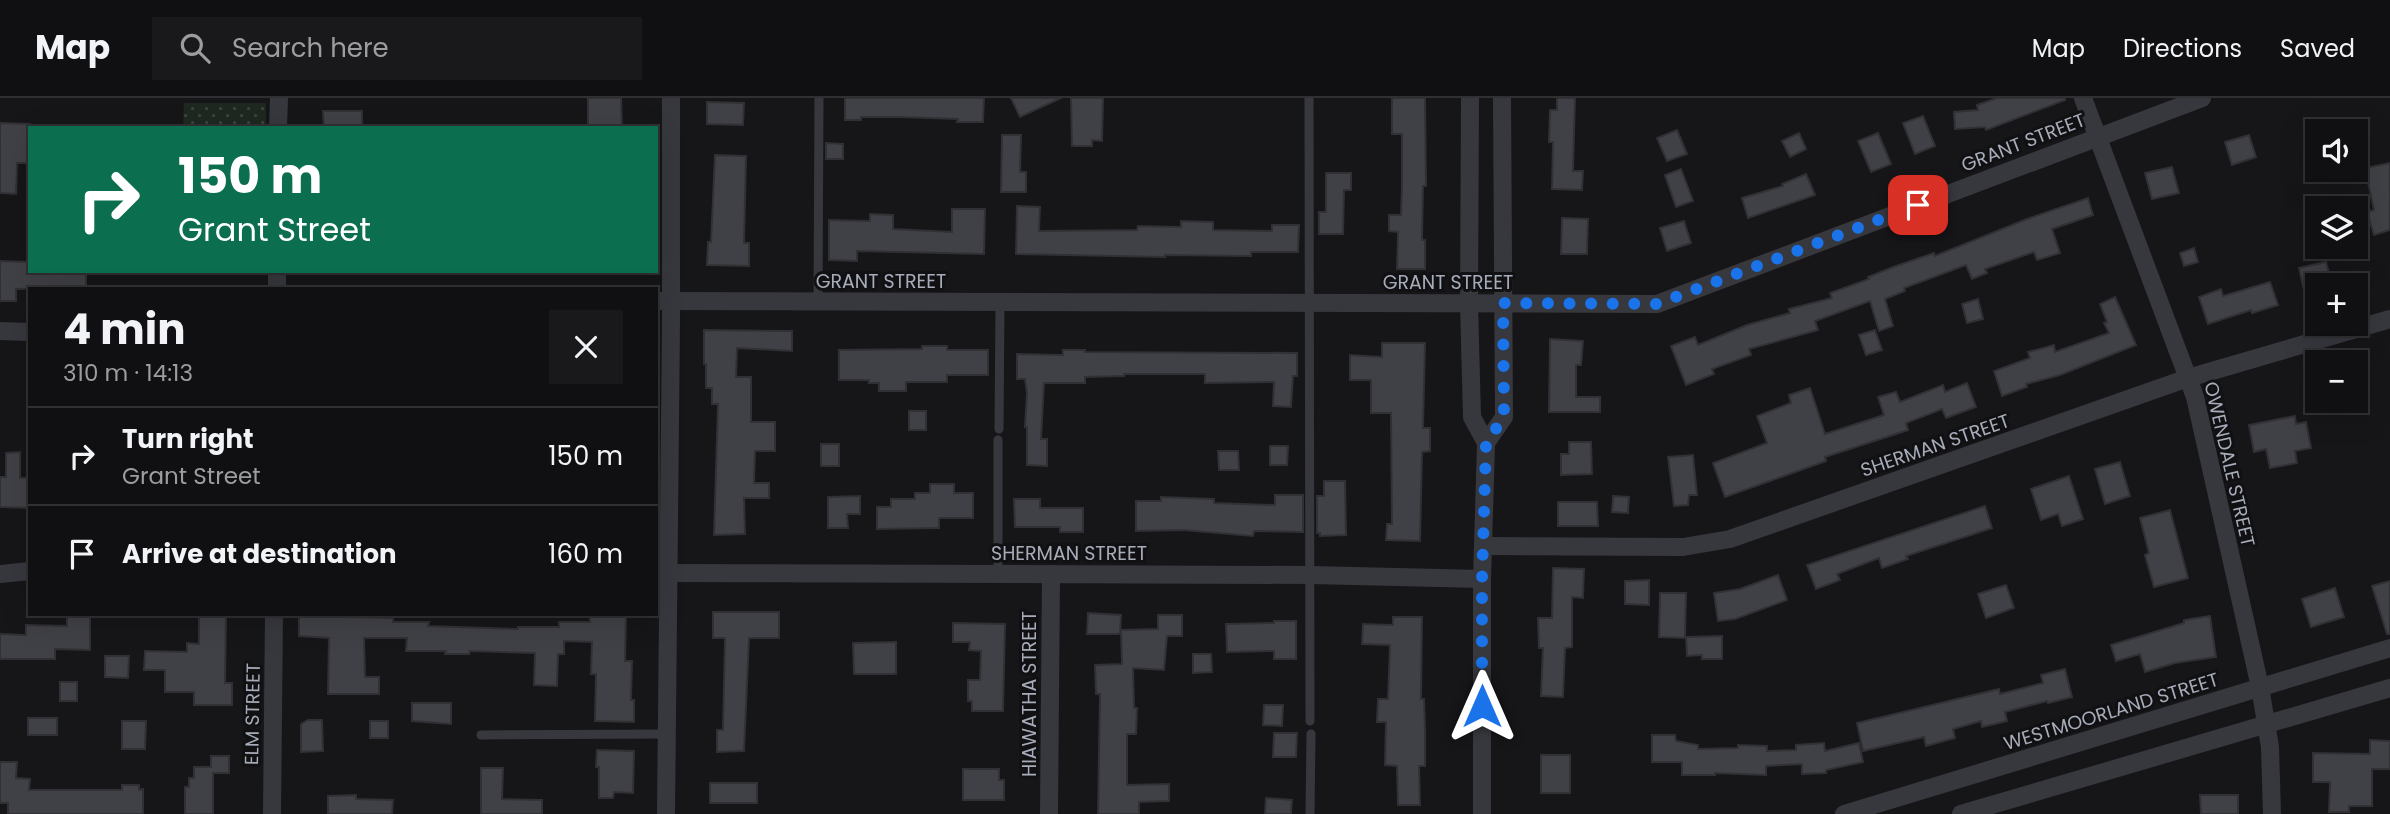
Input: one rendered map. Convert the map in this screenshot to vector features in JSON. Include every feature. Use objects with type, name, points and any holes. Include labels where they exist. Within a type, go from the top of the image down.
[{"type":"street","points":[[278,126],[279,98]]},
{"type":"street","points":[[666,814],[662,573],[664,301],[671,98]]},
{"type":"street","points":[[1470,98],[1469,304],[1472,417],[1486,443],[1482,579],[1482,814]]},
{"type":"street","points":[[1486,443],[1504,417],[1502,98]]},
{"type":"street","name":"OWENDALE STREET","points":[[2083,98],[2195,397],[2260,687],[2270,747],[2272,814]]},
{"type":"street","name":"GRANT STREET","points":[[664,301],[1657,304],[2202,98]]},
{"type":"street","name":"SHERMAN STREET","points":[[1483,546],[1684,547],[1730,539],[2188,378],[2390,319]]},
{"type":"street","points":[[0,331],[28,332]]},
{"type":"street","points":[[0,574],[28,571]]},
{"type":"street","name":"SHERMAN STREET","points":[[662,573],[1311,575],[1482,579]]},
{"type":"street","name":"HIAWATHA STREET","points":[[1049,814],[1051,574]]},
{"type":"street","name":"ELM STREET","points":[[272,814],[274,616]]},
{"type":"street","name":"WESTMOORLAND STREET","points":[[1844,814],[2390,648]]},
{"type":"street","points":[[1961,814],[2390,688]]},
{"type":"lane","points":[[818,302],[819,98]]},
{"type":"lane","points":[[1309,98],[1310,721]]},
{"type":"lane","points":[[998,574],[1000,302]]},
{"type":"lane","points":[[481,735],[666,734]]},
{"type":"lane","points":[[1310,814],[1311,734]]},
{"type":"shaded area","points":[[184,103],[266,103],[266,126],[183,126]]},
{"type":"building","points":[[588,98],[621,98],[622,126],[588,126]]},
{"type":"building","points":[[845,98],[984,98],[983,122],[899,117],[861,117],[861,120],[845,120]]},
{"type":"building","points":[[1011,98],[1061,98],[1020,117]]},
{"type":"building","points":[[1071,98],[1103,98],[1102,141],[1092,140],[1092,146],[1072,146]]},
{"type":"building","points":[[1392,98],[1425,98],[1426,186],[1423,186],[1422,240],[1425,240],[1425,269],[1397,269],[1398,232],[1389,231],[1389,215],[1401,215],[1402,186],[1402,134],[1392,134]]},
{"type":"building","points":[[1557,98],[1575,98],[1573,171],[1583,171],[1582,190],[1552,189],[1553,142],[1549,142],[1550,110],[1557,110]]},
{"type":"building","points":[[1997,98],[2065,100],[1986,130],[1985,127],[1955,129],[1954,112],[1978,110],[1977,105]]},
{"type":"building","points":[[707,102],[744,103],[743,125],[707,124]]},
{"type":"building","points":[[323,111],[362,111],[362,126],[324,126]]},
{"type":"building","points":[[1923,116],[1935,146],[1915,154],[1903,123]]},
{"type":"building","points":[[0,123],[30,124],[28,163],[17,163],[16,194],[0,193]]},
{"type":"building","points":[[1677,130],[1687,154],[1667,161],[1657,138]]},
{"type":"building","points":[[1799,133],[1806,149],[1790,157],[1782,141]]},
{"type":"building","points":[[1878,133],[1891,164],[1871,172],[1858,141]]},
{"type":"building","points":[[1002,135],[1021,135],[1020,172],[1026,172],[1026,192],[1001,192]]},
{"type":"building","points":[[2249,135],[2256,157],[2232,165],[2225,142]]},
{"type":"building","points":[[826,143],[843,144],[843,159],[826,159]]},
{"type":"building","points":[[715,155],[746,156],[744,243],[749,243],[749,266],[707,265],[708,242],[711,242]]},
{"type":"building","points":[[2390,163],[2390,230],[2374,235],[2368,215],[2368,212],[2374,210],[2368,167]]},
{"type":"building","points":[[2172,167],[2179,193],[2152,199],[2145,173]]},
{"type":"building","points":[[1681,169],[1693,201],[1676,207],[1665,175]]},
{"type":"building","points":[[1326,173],[1351,173],[1351,190],[1344,190],[1343,234],[1319,234],[1319,212],[1326,212]]},
{"type":"building","points":[[1806,174],[1815,195],[1748,218],[1742,198],[1783,186],[1782,184]]},
{"type":"building","points":[[2088,198],[2093,215],[2052,229],[2060,253],[2037,260],[2034,252],[1985,269],[1987,273],[1972,279],[1966,265],[1904,288],[1905,291],[1885,299],[1893,326],[1879,331],[1870,301],[1815,321],[1818,330],[1749,349],[1751,355],[1712,369],[1714,374],[1686,385],[1671,346],[1695,337],[1698,345],[1747,325],[1790,313],[1789,309],[1832,298],[1830,293],[1896,266],[1934,253],[1935,256]]},
{"type":"building","points":[[1017,206],[1040,207],[1039,231],[1137,230],[1138,226],[1181,227],[1181,221],[1213,222],[1213,230],[1272,231],[1272,225],[1299,225],[1298,252],[1251,252],[1251,256],[1165,257],[1016,254]]},
{"type":"building","points":[[952,209],[985,209],[984,254],[857,251],[857,261],[829,260],[829,220],[870,221],[870,214],[893,215],[893,229],[952,232]]},
{"type":"building","points":[[1562,218],[1588,219],[1587,254],[1561,254]]},
{"type":"building","points":[[1684,221],[1691,243],[1667,251],[1660,228]]},
{"type":"building","points":[[2194,248],[2198,262],[2184,266],[2180,253]]},
{"type":"building","points":[[0,261],[28,262],[28,273],[86,273],[86,287],[28,287],[16,289],[16,301],[0,301]]},
{"type":"building","points":[[2326,262],[2329,273],[2305,273],[2305,294],[2299,268]]},
{"type":"building","points":[[2270,282],[2278,305],[2252,313],[2251,310],[2208,324],[2199,297],[2221,289],[2223,296]]},
{"type":"building","points":[[2115,297],[2136,345],[2060,375],[2026,384],[2027,387],[2002,396],[1994,371],[2030,358],[2028,352],[2054,345],[2055,352],[2109,333],[2100,304]]},
{"type":"building","points":[[1978,299],[1983,319],[1967,323],[1962,304]]},
{"type":"building","points":[[704,330],[792,331],[792,351],[737,348],[736,377],[751,377],[751,422],[775,422],[775,451],[755,451],[754,483],[769,483],[769,498],[744,498],[745,534],[714,535],[718,404],[712,404],[712,388],[706,388]]},
{"type":"building","points":[[1875,330],[1882,350],[1866,355],[1859,335]]},
{"type":"building","points":[[1550,339],[1583,341],[1581,365],[1576,365],[1576,397],[1600,397],[1600,412],[1549,412]]},
{"type":"building","points":[[1382,343],[1425,343],[1423,428],[1430,428],[1430,451],[1422,452],[1420,541],[1386,540],[1387,524],[1392,524],[1391,413],[1371,413],[1371,380],[1350,380],[1350,355],[1382,357]]},
{"type":"building","points":[[922,346],[947,346],[947,350],[988,350],[988,375],[947,375],[947,382],[906,382],[906,391],[879,391],[879,383],[869,383],[869,380],[839,380],[839,350],[922,349]]},
{"type":"building","points":[[1063,350],[1297,353],[1297,376],[1293,376],[1291,407],[1273,406],[1274,382],[1205,383],[1205,374],[1124,374],[1085,377],[1085,383],[1044,383],[1041,439],[1047,439],[1047,466],[1027,465],[1027,393],[1025,379],[1017,379],[1017,354],[1063,355]]},
{"type":"building","points":[[1967,383],[1976,407],[1946,418],[1942,409],[1906,423],[1908,430],[1825,457],[1826,461],[1725,497],[1713,463],[1767,443],[1757,416],[1791,403],[1789,395],[1810,388],[1825,434],[1884,415],[1878,397],[1896,392],[1900,402],[1943,385],[1945,392]]},
{"type":"building","points":[[909,411],[926,411],[926,430],[909,430]]},
{"type":"building","points":[[2295,416],[2296,424],[2306,422],[2311,448],[2295,451],[2297,463],[2270,468],[2266,449],[2254,452],[2249,425]]},
{"type":"building","points":[[1569,442],[1591,442],[1592,474],[1561,475],[1561,454],[1569,454]]},
{"type":"building","points":[[821,444],[839,444],[839,466],[821,466]]},
{"type":"building","points":[[1270,446],[1288,446],[1287,465],[1270,465]]},
{"type":"building","points":[[1218,451],[1238,451],[1239,470],[1219,470]]},
{"type":"building","points":[[20,452],[20,478],[28,478],[28,508],[0,507],[0,477],[6,477],[6,453]]},
{"type":"building","points":[[1693,455],[1697,495],[1689,495],[1688,505],[1674,506],[1668,457]]},
{"type":"building","points":[[2120,462],[2130,496],[2105,504],[2095,469]]},
{"type":"building","points":[[2069,476],[2083,519],[2062,526],[2058,514],[2041,520],[2031,489]]},
{"type":"building","points":[[1324,481],[1345,481],[1346,535],[1320,536],[1320,533],[1317,533],[1317,496],[1324,496]]},
{"type":"building","points":[[930,484],[954,484],[954,493],[973,493],[973,518],[939,518],[939,528],[877,529],[877,507],[891,507],[891,499],[915,499],[915,493],[930,493]]},
{"type":"building","points":[[1275,495],[1303,495],[1303,532],[1254,531],[1253,536],[1183,530],[1136,531],[1136,501],[1161,501],[1161,497],[1214,499],[1214,503],[1275,505]]},
{"type":"building","points":[[860,496],[860,514],[847,514],[848,528],[828,528],[828,497]]},
{"type":"building","points":[[1613,496],[1629,497],[1628,513],[1612,512]]},
{"type":"building","points":[[1014,499],[1040,499],[1040,508],[1083,508],[1083,532],[1060,532],[1060,527],[1015,527]]},
{"type":"building","points":[[1558,502],[1597,502],[1598,526],[1558,526]]},
{"type":"building","points":[[1985,506],[1992,528],[1906,556],[1908,559],[1882,568],[1879,558],[1837,574],[1840,580],[1816,589],[1807,565]]},
{"type":"building","points":[[2170,510],[2188,578],[2154,587],[2145,555],[2149,553],[2140,518]]},
{"type":"building","points":[[1553,568],[1584,569],[1583,598],[1572,597],[1572,647],[1565,648],[1563,697],[1541,696],[1543,648],[1539,648],[1538,618],[1552,618]]},
{"type":"building","points":[[1778,575],[1787,600],[1735,619],[1718,621],[1714,593],[1740,589]]},
{"type":"building","points":[[1649,580],[1649,605],[1625,604],[1625,581]]},
{"type":"building","points":[[2390,581],[2390,634],[2387,634],[2372,586]]},
{"type":"building","points":[[2006,585],[2014,608],[1986,618],[1978,594]]},
{"type":"building","points":[[2335,588],[2344,617],[2311,627],[2302,599]]},
{"type":"building","points":[[1660,593],[1686,593],[1685,638],[1659,637]]},
{"type":"building","points":[[713,612],[779,612],[779,638],[749,638],[744,751],[717,752],[717,730],[723,730],[725,638],[713,638]]},
{"type":"building","points":[[1088,613],[1121,615],[1120,634],[1087,634]]},
{"type":"building","points":[[1158,615],[1182,615],[1182,636],[1167,636],[1164,670],[1133,668],[1134,708],[1137,708],[1136,734],[1127,734],[1127,785],[1169,784],[1169,801],[1139,802],[1139,814],[1098,814],[1100,694],[1096,694],[1095,665],[1122,664],[1121,630],[1158,629]]},
{"type":"building","points":[[67,616],[90,616],[90,650],[55,649],[55,659],[0,659],[0,634],[26,635],[26,625],[67,626]]},
{"type":"building","points":[[199,616],[226,616],[225,683],[232,683],[232,705],[194,705],[194,692],[165,692],[165,670],[144,670],[145,651],[187,652],[187,643],[199,644]]},
{"type":"building","points":[[299,616],[393,618],[393,622],[429,622],[428,626],[518,629],[559,627],[559,622],[590,622],[590,616],[626,616],[625,661],[632,661],[631,700],[634,700],[634,722],[595,721],[596,674],[591,674],[592,642],[564,641],[564,654],[558,654],[557,686],[534,685],[535,653],[470,651],[469,654],[445,654],[446,651],[406,651],[407,638],[364,638],[365,677],[379,677],[379,694],[328,694],[329,638],[299,636]]},
{"type":"building","points":[[2210,616],[2216,657],[2175,663],[2145,672],[2140,654],[2116,661],[2111,645],[2184,623],[2184,620]]},
{"type":"building","points":[[1393,617],[1422,617],[1421,699],[1424,699],[1425,766],[1419,766],[1420,805],[1398,805],[1397,766],[1385,765],[1386,722],[1377,722],[1378,699],[1388,699],[1390,645],[1362,644],[1363,624],[1393,625]]},
{"type":"building","points":[[1296,621],[1296,659],[1274,659],[1274,651],[1227,652],[1226,624]]},
{"type":"building","points":[[953,623],[1005,624],[1003,711],[972,711],[972,701],[968,701],[968,680],[980,680],[981,651],[969,650],[970,642],[953,642]]},
{"type":"building","points":[[1722,636],[1722,659],[1702,659],[1702,655],[1687,656],[1686,637]]},
{"type":"building","points":[[896,642],[896,674],[854,674],[853,643]]},
{"type":"building","points":[[1193,654],[1211,654],[1212,672],[1193,673]]},
{"type":"building","points":[[105,656],[129,656],[128,678],[105,677]]},
{"type":"building","points":[[2065,669],[2072,697],[2005,712],[2007,721],[1982,727],[1981,721],[1953,729],[1955,738],[1926,746],[1924,737],[1863,751],[1857,723],[1999,689],[2000,694],[2043,683],[2041,675]]},
{"type":"building","points":[[60,682],[77,682],[77,701],[60,701]]},
{"type":"building","points":[[412,703],[451,703],[451,724],[412,721]]},
{"type":"building","points":[[1264,705],[1283,705],[1282,726],[1263,725]]},
{"type":"building","points":[[28,718],[57,718],[57,735],[28,735]]},
{"type":"building","points":[[308,720],[322,720],[323,751],[301,752],[301,724]]},
{"type":"building","points":[[122,721],[146,721],[145,749],[122,749]]},
{"type":"building","points":[[370,721],[388,721],[388,738],[370,738]]},
{"type":"building","points":[[1274,733],[1297,733],[1296,757],[1273,757]]},
{"type":"building","points":[[1652,735],[1675,735],[1676,741],[1698,745],[1698,749],[1738,748],[1738,745],[1767,746],[1767,751],[1796,750],[1796,745],[1824,743],[1825,751],[1859,743],[1863,762],[1826,770],[1826,773],[1802,774],[1802,764],[1766,766],[1766,775],[1682,775],[1682,762],[1652,762]]},
{"type":"building","points":[[2370,740],[2390,741],[2390,769],[2372,769],[2372,806],[2349,806],[2349,812],[2329,812],[2330,782],[2313,782],[2313,753],[2370,754]]},
{"type":"building","points":[[597,750],[634,751],[633,793],[614,792],[613,798],[599,798]]},
{"type":"building","points":[[1541,755],[1570,755],[1570,793],[1541,793]]},
{"type":"building","points":[[211,756],[229,756],[229,773],[213,773],[213,814],[185,814],[185,787],[189,787],[189,778],[194,778],[194,767],[211,767]]},
{"type":"building","points":[[0,762],[17,762],[16,778],[30,779],[29,790],[122,790],[122,785],[139,785],[139,790],[143,789],[143,814],[8,814],[8,803],[0,803]]},
{"type":"building","points":[[481,768],[503,768],[502,799],[542,800],[542,814],[481,814]]},
{"type":"building","points":[[963,769],[999,769],[999,780],[1004,780],[1004,800],[963,800]]},
{"type":"building","points":[[710,783],[757,783],[757,803],[710,803]]},
{"type":"building","points":[[356,795],[356,799],[393,800],[392,814],[328,814],[328,796]]},
{"type":"building","points":[[2200,795],[2238,795],[2238,814],[2201,814]]},
{"type":"building","points":[[1266,798],[1292,800],[1291,814],[1265,814]]},
{"type":"route","points":[[1482,706],[1486,443],[1504,417],[1503,303],[1657,304],[1918,205]]}]
